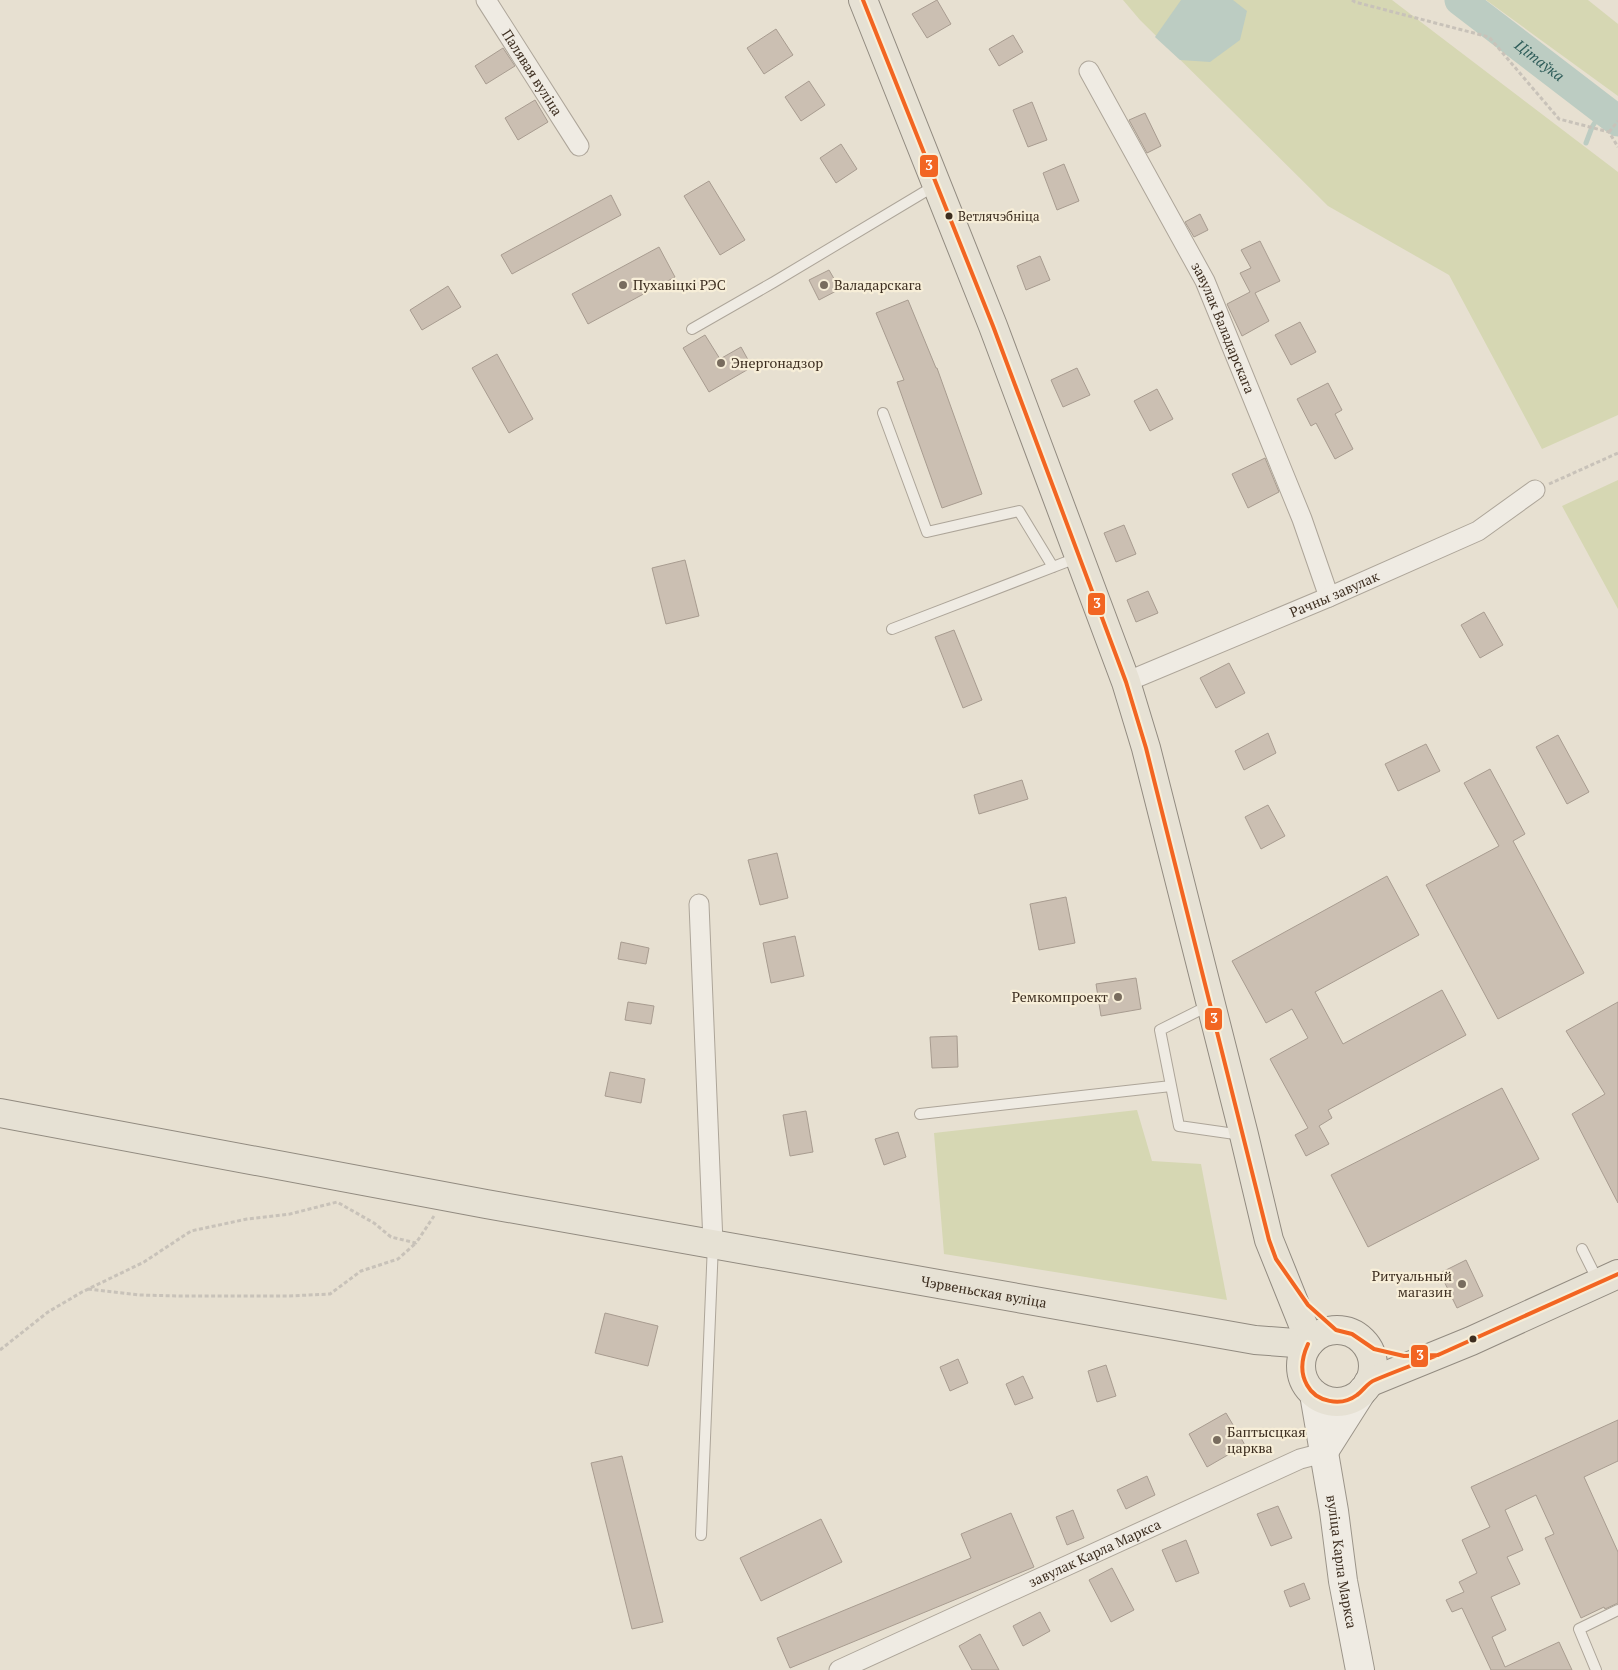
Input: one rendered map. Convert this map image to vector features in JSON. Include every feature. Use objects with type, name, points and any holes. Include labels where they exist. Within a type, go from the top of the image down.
[{"type":"main road","points":[[864,0],[993,326],[1126,682],[1146,748],[1269,1240],[1307,1352],[1308,1387],[1314,1394],[1331,1402],[1340,1402],[1357,1396],[1366,1386],[1372,1371],[1372,1363],[1365,1344]]},
{"type":"main road","name":"Чэрвеньская вуліца","points":[[0,1113],[486,1204],[1255,1340],[1307,1352]]},
{"type":"main road","points":[[1276,1259],[1308,1305],[1336,1330]]},
{"type":"main road","points":[[1366,1386],[1609,1278]]},
{"type":"main road","points":[[1307,1352],[1322,1333],[1336,1330],[1352,1334],[1365,1344],[1382,1352],[1404,1356],[1438,1355]]},
{"type":"street","name":"Палявая вуліца","points":[[486,0],[579,146]]},
{"type":"street","name":"завулак Валадарскага","points":[[1089,71],[1205,280],[1302,519],[1329,597]]},
{"type":"street","name":"Рачны завулак","points":[[1126,682],[1478,532],[1535,490]]},
{"type":"street","points":[[699,904],[713,1243]]},
{"type":"street","points":[[1323,1453],[1366,1386]]},
{"type":"street","name":"вуліца Карла Маркса","points":[[1314,1394],[1360,1670]]},
{"type":"street","name":"завулак Карла Маркса","points":[[839,1670],[1300,1459],[1323,1453]]},
{"type":"lane","points":[[692,329],[937,185]]},
{"type":"lane","points":[[883,413],[927,532],[1020,511],[1053,567]]},
{"type":"lane","points":[[892,629],[1080,556]]},
{"type":"lane","points":[[1211,1005],[1160,1030],[1180,1126],[1244,1136]]},
{"type":"lane","points":[[920,1114],[1171,1086]]},
{"type":"lane","points":[[701,1535],[713,1243]]},
{"type":"lane","points":[[1582,1249],[1609,1278]]},
{"type":"lane","points":[[1596,1670],[1579,1629],[1618,1610]]},
{"type":"path","points":[[1352,0],[1489,37],[1559,119],[1609,132],[1618,146]]},
{"type":"path","points":[[1609,132],[1618,121]]},
{"type":"path","points":[[1535,490],[1618,453]]},
{"type":"path","points":[[0,1350],[48,1312],[88,1289],[144,1262],[191,1231],[247,1219],[290,1214],[337,1202],[374,1224],[390,1237],[416,1242]]},
{"type":"path","points":[[88,1289],[139,1295],[181,1296],[330,1294],[361,1271],[398,1259],[416,1242],[438,1210]]},
{"type":"green space","points":[[1123,0],[1392,0],[1618,172],[1618,415],[1542,449],[1449,275],[1328,206],[1140,20]]},
{"type":"green space","points":[[1486,0],[1588,0],[1618,24],[1618,96]]},
{"type":"green space","points":[[1618,480],[1618,609],[1562,506]]},
{"type":"green space","points":[[1137,1110],[1152,1161],[1201,1164],[1227,1300],[944,1254],[934,1133]]},
{"type":"shaded area","points":[[1181,0],[1233,0],[1247,11],[1240,40],[1210,62],[1180,60],[1155,37]]},
{"type":"building","points":[[937,0],[951,24],[927,38],[912,14]]},
{"type":"building","points":[[776,29],[793,55],[764,74],[747,48]]},
{"type":"building","points":[[1013,35],[1023,52],[999,66],[989,49]]},
{"type":"building","points":[[503,48],[515,66],[486,84],[475,66]]},
{"type":"building","points":[[809,81],[825,105],[801,121],[785,97]]},
{"type":"building","points":[[535,100],[548,122],[518,140],[505,118]]},
{"type":"building","points":[[1032,102],[1047,140],[1028,147],[1013,110]]},
{"type":"building","points":[[1145,113],[1161,146],[1147,153],[1129,120]]},
{"type":"building","points":[[841,144],[857,169],[836,183],[820,158]]},
{"type":"building","points":[[1064,164],[1079,201],[1057,210],[1043,173]]},
{"type":"building","points":[[709,181],[745,240],[720,255],[684,196]]},
{"type":"building","points":[[611,195],[621,215],[512,274],[501,255]]},
{"type":"building","points":[[1200,214],[1208,230],[1194,237],[1185,222]]},
{"type":"building","points":[[1260,241],[1280,281],[1255,293],[1269,321],[1242,336],[1227,304],[1250,292],[1240,273],[1251,268],[1241,250]]},
{"type":"building","name":"Пухавіцкі РЭС","points":[[659,247],[675,277],[588,324],[572,294]]},
{"type":"building","points":[[1040,256],[1050,280],[1026,290],[1017,266]]},
{"type":"building","name":"Валадарскага","points":[[829,270],[840,289],[819,300],[809,280]]},
{"type":"building","points":[[448,286],[461,307],[422,330],[410,310]]},
{"type":"building","points":[[908,300],[937,368],[982,494],[942,508],[897,382],[904,380],[876,313]]},
{"type":"building","points":[[1300,322],[1316,352],[1291,365],[1275,335]]},
{"type":"building","name":"Энергонадзор","points":[[705,335],[720,359],[741,347],[752,367],[709,392],[683,348]]},
{"type":"building","points":[[497,354],[533,419],[509,433],[472,368]]},
{"type":"building","points":[[1077,368],[1090,395],[1063,407],[1051,380]]},
{"type":"building","points":[[1328,383],[1342,410],[1335,414],[1353,449],[1335,459],[1316,423],[1311,426],[1297,399]]},
{"type":"building","points":[[1157,389],[1173,419],[1150,431],[1134,401]]},
{"type":"building","points":[[1265,458],[1279,492],[1248,508],[1232,474]]},
{"type":"building","points":[[1124,525],[1136,554],[1116,562],[1104,533]]},
{"type":"building","points":[[685,560],[699,616],[666,624],[652,568]]},
{"type":"building","points":[[1148,591],[1158,613],[1136,622],[1127,600]]},
{"type":"building","points":[[1484,612],[1503,645],[1480,658],[1461,625]]},
{"type":"building","points":[[954,630],[982,700],[963,708],[935,637]]},
{"type":"building","points":[[1229,663],[1245,693],[1216,708],[1200,678]]},
{"type":"building","points":[[1268,733],[1276,753],[1244,770],[1235,751]]},
{"type":"building","points":[[1558,735],[1589,792],[1567,804],[1536,747]]},
{"type":"building","points":[[1426,744],[1440,771],[1398,791],[1385,764]]},
{"type":"building","points":[[1490,769],[1525,834],[1513,841],[1584,973],[1498,1019],[1426,885],[1499,846],[1464,783]]},
{"type":"building","points":[[1022,780],[1028,799],[979,814],[974,795]]},
{"type":"building","points":[[1268,805],[1285,836],[1261,849],[1245,817]]},
{"type":"building","points":[[777,853],[788,898],[760,905],[748,860]]},
{"type":"building","points":[[1387,876],[1419,935],[1315,992],[1343,1044],[1442,990],[1466,1035],[1328,1110],[1332,1118],[1319,1126],[1329,1144],[1306,1156],[1295,1135],[1308,1128],[1270,1059],[1308,1038],[1292,1009],[1266,1023],[1232,961]]},
{"type":"building","points":[[1066,897],[1075,943],[1039,950],[1030,904]]},
{"type":"building","points":[[795,936],[804,976],[771,983],[763,943]]},
{"type":"building","points":[[621,942],[649,948],[646,964],[618,959]]},
{"type":"building","name":"Ремкомпроект","points":[[1136,978],[1141,1009],[1101,1016],[1096,984]]},
{"type":"building","points":[[628,1002],[654,1006],[651,1024],[625,1020]]},
{"type":"building","points":[[1618,1002],[1618,1203],[1572,1114],[1605,1094],[1566,1031]]},
{"type":"building","points":[[957,1036],[958,1067],[932,1068],[930,1037]]},
{"type":"building","points":[[610,1072],[645,1079],[641,1103],[605,1096]]},
{"type":"building","points":[[1502,1088],[1539,1159],[1368,1247],[1331,1175]]},
{"type":"building","points":[[806,1111],[813,1152],[790,1156],[783,1115]]},
{"type":"building","points":[[898,1132],[906,1157],[884,1165],[875,1139]]},
{"type":"building","name":"Ритуальный магазин","points":[[1466,1260],[1483,1296],[1457,1308],[1440,1273]]},
{"type":"building","points":[[605,1313],[658,1326],[648,1366],[595,1353]]},
{"type":"building","points":[[958,1359],[968,1383],[950,1391],[940,1367]]},
{"type":"building","points":[[1106,1365],[1116,1396],[1097,1402],[1088,1371]]},
{"type":"building","points":[[1023,1376],[1033,1398],[1015,1405],[1006,1384]]},
{"type":"building","name":"Баптысцкая царква","points":[[1226,1413],[1245,1445],[1207,1467],[1189,1434]]},
{"type":"building","points":[[1618,1420],[1618,1461],[1584,1477],[1618,1552],[1618,1603],[1605,1609],[1604,1607],[1581,1618],[1545,1538],[1554,1534],[1536,1495],[1505,1510],[1523,1550],[1507,1557],[1520,1584],[1491,1597],[1506,1630],[1492,1637],[1505,1667],[1559,1642],[1572,1670],[1491,1670],[1462,1608],[1452,1612],[1446,1600],[1464,1592],[1459,1582],[1477,1573],[1462,1540],[1490,1527],[1471,1487]]},
{"type":"building","points":[[622,1456],[663,1622],[632,1629],[591,1463]]},
{"type":"building","points":[[1147,1476],[1155,1495],[1126,1509],[1117,1490]]},
{"type":"building","points":[[1278,1506],[1292,1538],[1271,1546],[1257,1514]]},
{"type":"building","points":[[1073,1510],[1084,1538],[1067,1545],[1056,1517]]},
{"type":"building","points":[[1011,1513],[1034,1567],[790,1668],[777,1638],[971,1558],[961,1534]]},
{"type":"building","points":[[821,1519],[842,1562],[761,1601],[740,1558]]},
{"type":"building","points":[[1186,1540],[1199,1573],[1176,1582],[1162,1550]]},
{"type":"building","points":[[1112,1568],[1134,1610],[1111,1622],[1089,1580]]},
{"type":"building","points":[[1304,1583],[1310,1599],[1290,1607],[1284,1591]]},
{"type":"building","points":[[1040,1612],[1050,1631],[1023,1646],[1013,1626]]},
{"type":"building","points":[[980,1634],[999,1670],[972,1670],[959,1646]]},
{"type":"waterway","name":"Цітаўка","points":[[1460,0],[1618,121]]},
{"type":"waterway","points":[[1586,143],[1592,127],[1603,110]]},
{"type":"transit line","name":"3","points":[[863,0],[993,326],[1126,682],[1146,748],[1269,1240],[1276,1259],[1308,1305],[1336,1330],[1352,1334],[1374,1349],[1404,1356],[1438,1355],[1618,1274]]},
{"type":"transit line","name":"3","points":[[1308,1344],[1302,1364],[1304,1380],[1316,1395],[1323,1399],[1337,1402],[1351,1399],[1375,1380],[1440,1354]]},
{"type":"place","name":"Ветлячэбніца","points":[[949,216]]},
{"type":"place","name":"Пухавіцкі РЭС","points":[[623,285]]},
{"type":"place","name":"Валадарскага","points":[[824,285]]},
{"type":"place","name":"Энергонадзор","points":[[721,363]]},
{"type":"place","name":"Ремкомпроект","points":[[1118,997]]},
{"type":"place","name":"Ритуальный магазин","points":[[1462,1284]]},
{"type":"place","name":"Баптысцкая царква","points":[[1217,1440]]}]
